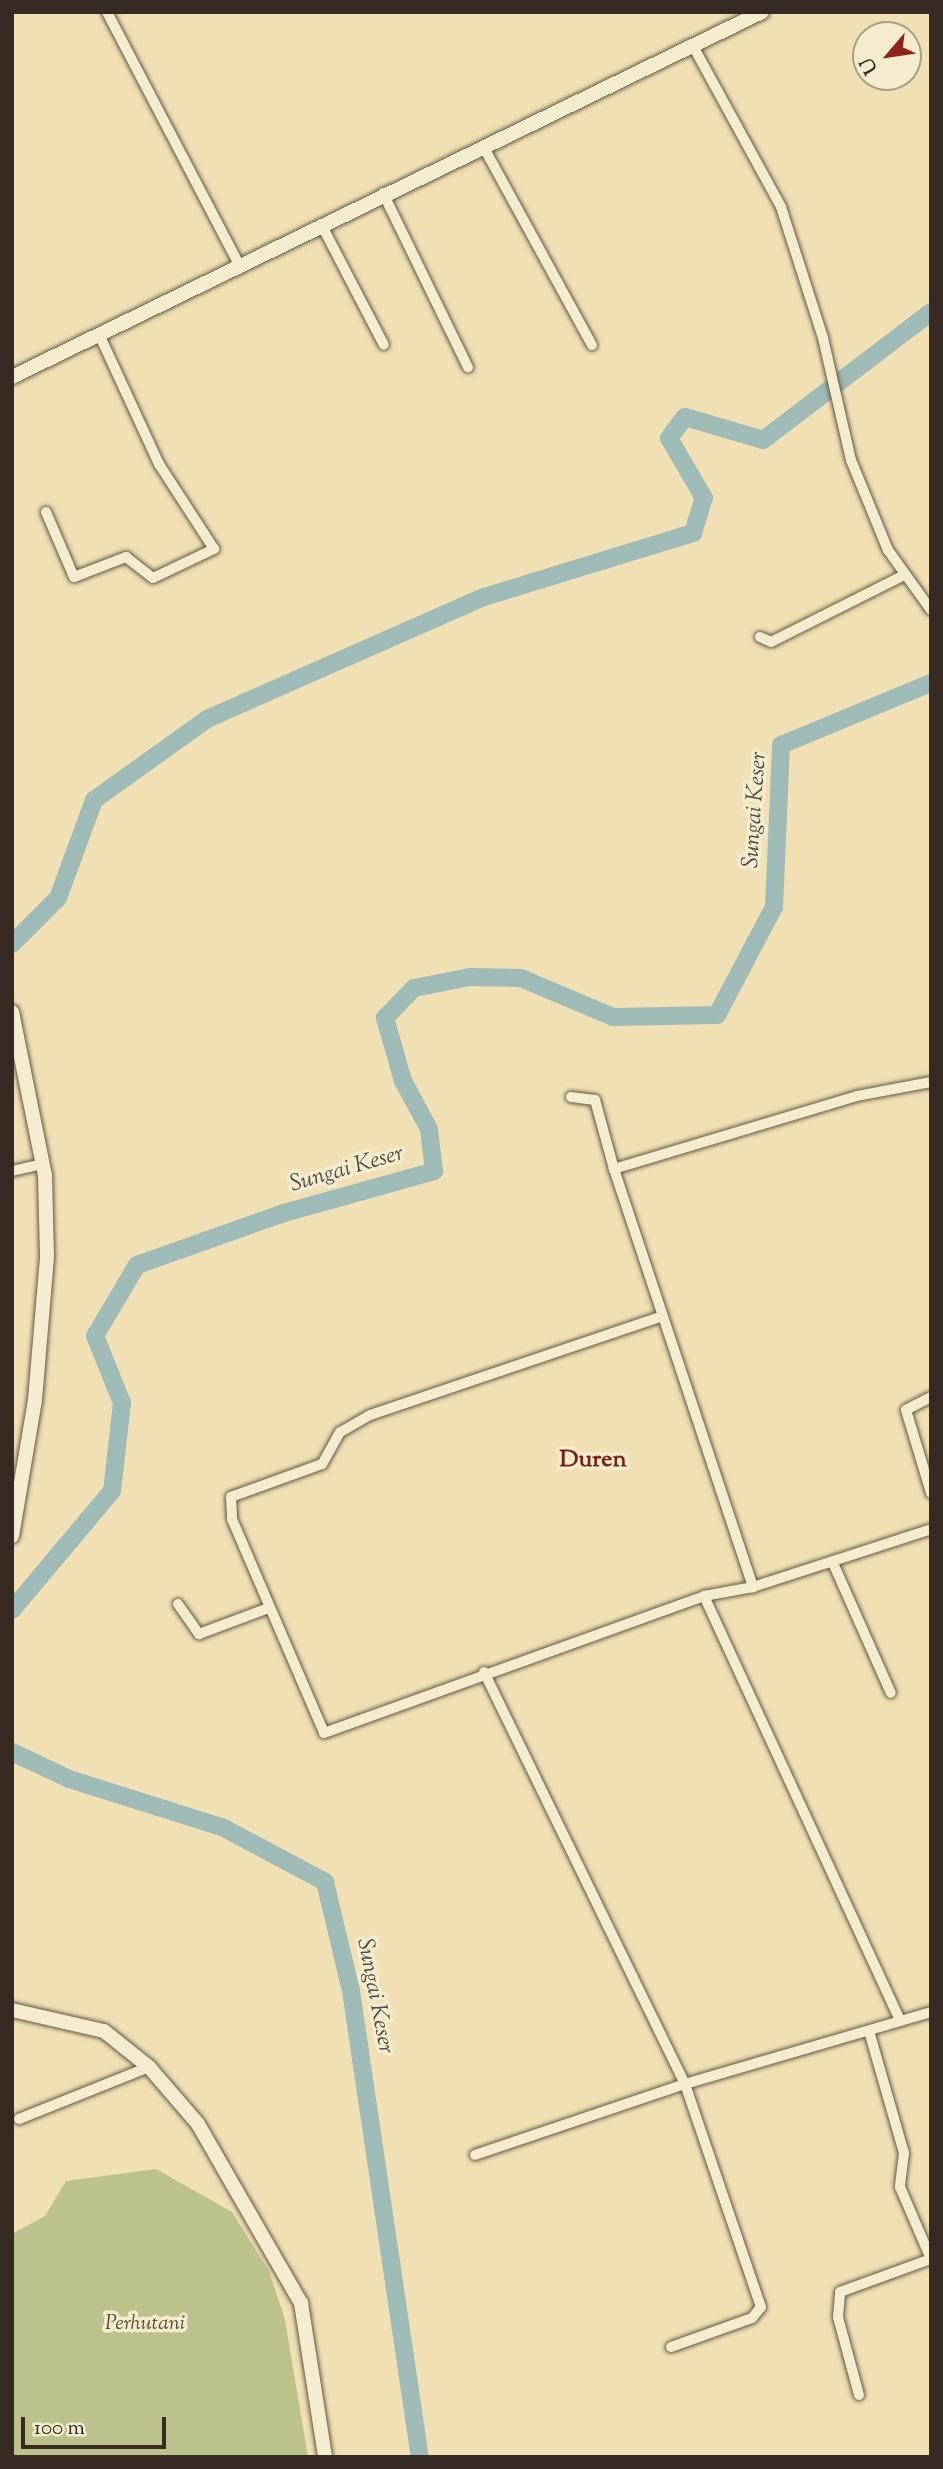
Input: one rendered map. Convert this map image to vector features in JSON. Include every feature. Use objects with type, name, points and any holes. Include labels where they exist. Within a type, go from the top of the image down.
[{"type":"street","points":[[107,12],[239,264]]},
{"type":"street","points":[[12,377],[383,193],[762,12]]},
{"type":"street","points":[[693,46],[781,207],[823,338],[836,406],[851,460],[902,576],[931,610]]},
{"type":"street","points":[[483,146],[592,345]]},
{"type":"street","points":[[383,193],[468,367]]},
{"type":"street","points":[[321,224],[384,345]]},
{"type":"street","points":[[46,512],[74,577],[126,557],[153,579],[214,550],[159,464],[100,334]]},
{"type":"street","points":[[760,637],[771,642],[902,576]]},
{"type":"street","points":[[12,1012],[43,1164],[46,1291],[12,1536]]},
{"type":"street","points":[[614,1168],[858,1096],[931,1082]]},
{"type":"street","points":[[570,1097],[595,1100],[660,1317],[753,1587]]},
{"type":"street","points":[[12,1171],[43,1164]]},
{"type":"street","points":[[660,1317],[370,1415],[340,1432],[321,1464],[231,1497],[228,1506],[266,1609],[324,1733],[484,1672],[704,1596],[753,1587],[931,1529]]},
{"type":"street","points":[[931,1397],[906,1410],[931,1493]]},
{"type":"street","points":[[833,1563],[891,1693]]},
{"type":"street","points":[[704,1596],[900,2021]]},
{"type":"street","points":[[178,1604],[199,1634],[266,1609]]},
{"type":"street","points":[[484,1672],[685,2084],[761,2307],[752,2318],[670,2347]]},
{"type":"street","points":[[12,2010],[104,2031],[149,2067],[226,2165],[301,2303],[325,2457]]},
{"type":"street","points":[[475,2155],[685,2084],[931,2012]]},
{"type":"street","points":[[859,2395],[838,2317],[840,2292],[929,2260],[898,2179],[904,2152],[869,2031]]},
{"type":"street","points":[[19,2119],[149,2067]]},
{"type":"green space","name":"Perhutani","points":[[156,2169],[232,2212],[269,2271],[285,2320],[308,2457],[12,2457],[12,2234],[45,2216],[66,2181]]},
{"type":"waterway","points":[[12,944],[58,898],[94,800],[207,719],[484,597],[693,533],[704,498],[669,438],[685,417],[763,440],[931,312]]},
{"type":"waterway","name":"Sungai Keser","points":[[12,1610],[112,1491],[122,1403],[95,1336],[137,1265],[284,1213],[434,1171],[429,1129],[403,1081],[385,1018],[414,988],[470,977],[521,978],[613,1017],[717,1015],[774,907],[781,745],[931,683]]},
{"type":"waterway","name":"Sungai Keser","points":[[12,1752],[69,1779],[224,1828],[325,1882],[351,1991],[420,2457]]},
{"type":"district","name":"Duren","points":[[593,1461]]}]
